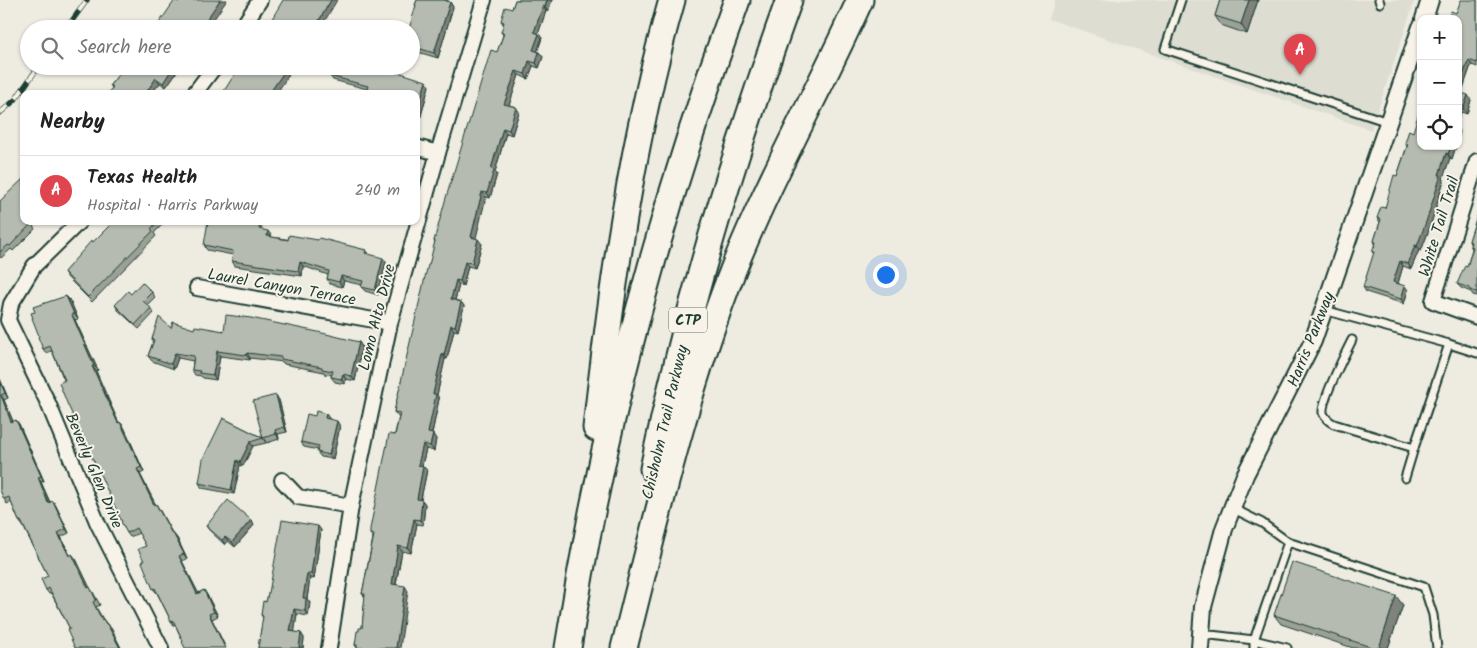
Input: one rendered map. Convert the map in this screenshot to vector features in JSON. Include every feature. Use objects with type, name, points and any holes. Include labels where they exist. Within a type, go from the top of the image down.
[{"type":"highway","points":[[579,580],[609,311],[644,109],[672,0]]},
{"type":"highway","points":[[568,648],[579,580],[608,435],[635,325],[692,128],[737,0]]},
{"type":"highway","name":"Chisholm Trail Parkway","points":[[619,648],[642,518],[679,355],[705,258],[740,143],[789,0]]},
{"type":"highway","points":[[624,648],[689,397],[733,271],[769,186],[860,0]]},
{"type":"street","points":[[247,20],[260,0]]},
{"type":"street","name":"Lomo Alto Drive","points":[[420,217],[484,0]]},
{"type":"street","points":[[1425,15],[1430,0]]},
{"type":"street","name":"Harris Parkway","points":[[1201,641],[1203,608],[1224,529],[1245,475],[1313,341],[1417,39]]},
{"type":"street","points":[[197,90],[208,75]]},
{"type":"street","points":[[420,148],[438,153]]},
{"type":"street","name":"White Tail Trail","points":[[1477,161],[1433,301],[1477,317]]},
{"type":"street","name":"Beverly Glen Drive","points":[[76,225],[34,266],[11,304],[8,320],[48,403],[98,524],[161,648]]},
{"type":"street","name":"Lomo Alto Drive","points":[[329,648],[351,506],[390,323],[418,225]]},
{"type":"street","name":"Laurel Canyon Terrace","points":[[197,288],[390,323]]},
{"type":"street","points":[[282,480],[298,497],[351,506]]},
{"type":"lane","points":[[1181,0],[1165,49],[1388,122]]},
{"type":"lane","points":[[1324,310],[1449,344],[1477,354]]},
{"type":"lane","points":[[1352,340],[1324,401],[1323,413],[1334,424],[1414,448]]},
{"type":"lane","points":[[1405,478],[1449,344]]},
{"type":"lane","points":[[1232,508],[1262,524],[1288,542],[1424,587],[1433,615],[1437,648]]},
{"type":"lane","points":[[1254,644],[1288,542]]},
{"type":"lane","points":[[1201,641],[1287,648]]},
{"type":"shaded area","points":[[1055,0],[1415,0],[1371,130],[1049,19]]},
{"type":"building","points":[[175,0],[178,2],[179,0],[220,0],[206,20],[161,20]]},
{"type":"building","points":[[283,0],[331,0],[319,20],[271,20]]},
{"type":"building","points":[[417,0],[444,0],[450,2],[434,53],[420,49],[420,20],[412,20]]},
{"type":"building","points":[[515,0],[547,0],[534,32],[539,34],[533,50],[539,52],[536,63],[529,61],[525,74],[516,71],[504,104],[516,107],[509,130],[503,128],[491,169],[494,170],[487,193],[482,192],[471,237],[478,239],[472,263],[465,262],[460,281],[456,280],[451,299],[461,302],[455,326],[451,325],[444,355],[442,354],[433,394],[436,394],[428,433],[433,434],[430,446],[423,444],[418,465],[423,466],[417,499],[422,500],[420,520],[414,519],[408,548],[398,546],[392,584],[405,586],[396,648],[357,648],[357,645],[355,645],[357,631],[359,631],[359,628],[362,628],[365,594],[362,594],[374,535],[370,534],[370,529],[389,434],[395,435],[400,413],[394,412],[425,277],[445,201],[491,50],[497,52],[504,33],[501,32],[504,22],[501,21],[505,7],[512,9]]},
{"type":"building","points":[[1220,0],[1249,0],[1241,24],[1215,16]]},
{"type":"building","points":[[1461,0],[1477,0],[1477,63],[1469,60],[1462,77],[1462,15],[1450,15],[1451,11],[1456,13]]},
{"type":"building","points":[[118,75],[168,75],[163,83],[156,78],[148,90],[110,90],[113,87],[110,85]]},
{"type":"building","points":[[234,75],[282,75],[272,90],[225,90]]},
{"type":"building","points":[[407,75],[426,81],[420,102],[420,90],[367,90],[368,86],[330,76]]},
{"type":"building","points":[[1462,93],[1468,95],[1462,109]]},
{"type":"building","points":[[1417,119],[1417,150],[1450,150],[1448,154],[1446,153],[1439,175],[1441,175],[1417,246],[1415,245],[1408,264],[1400,261],[1393,282],[1405,286],[1401,299],[1363,287],[1374,252],[1372,252],[1376,242],[1374,241],[1381,219],[1377,218],[1381,207],[1385,208],[1394,175],[1397,176],[1408,144],[1405,143],[1409,130],[1413,132]]},
{"type":"building","points":[[20,182],[20,225],[30,225],[10,246],[8,245],[0,252],[0,201]]},
{"type":"building","points":[[1477,216],[1477,292],[1457,284],[1465,266],[1467,267],[1473,247],[1470,246],[1471,242],[1469,241]]},
{"type":"building","points":[[110,225],[154,225],[151,229],[153,231],[88,297],[64,272],[92,240],[93,242]]},
{"type":"building","points":[[207,225],[254,225],[260,226],[259,229],[268,231],[267,236],[288,240],[289,235],[318,240],[319,238],[366,250],[365,253],[383,258],[375,290],[361,287],[363,281],[341,276],[339,282],[327,279],[329,271],[300,262],[298,271],[232,261],[233,251],[204,245]]},
{"type":"building","points":[[142,282],[152,292],[143,301],[151,308],[135,325],[115,305],[128,291],[131,294]]},
{"type":"building","points":[[66,296],[94,366],[92,366],[141,467],[137,469],[154,505],[156,504],[184,554],[179,556],[197,594],[204,590],[214,612],[209,614],[225,648],[185,648],[173,620],[171,621],[155,588],[153,589],[142,562],[144,561],[138,549],[146,546],[136,528],[127,533],[67,403],[59,383],[65,380],[50,346],[43,349],[31,313],[35,312],[33,307]]},
{"type":"building","points":[[226,315],[251,318],[359,342],[351,376],[343,374],[341,379],[331,377],[333,371],[322,369],[322,367],[281,359],[281,357],[247,353],[246,355],[217,351],[213,375],[192,370],[194,356],[175,353],[171,364],[148,356],[159,317],[171,328],[173,322],[194,329],[195,326],[224,331]]},
{"type":"building","points":[[0,382],[5,393],[1,395],[11,422],[16,420],[41,476],[38,477],[48,503],[53,501],[66,529],[58,533],[69,556],[72,554],[88,588],[90,587],[96,600],[93,602],[102,620],[107,624],[120,648],[75,648],[67,630],[70,629],[49,588],[46,590],[41,579],[48,576],[21,521],[19,521],[9,497],[4,499],[0,490]]},
{"type":"building","points":[[276,395],[284,427],[275,430],[276,434],[263,438],[253,401]]},
{"type":"building","points":[[316,411],[326,414],[325,418],[337,421],[329,455],[317,452],[319,446],[301,442],[307,414],[315,416]]},
{"type":"building","points":[[223,418],[263,438],[250,442],[240,462],[237,460],[231,490],[199,483],[203,459]]},
{"type":"building","points":[[228,500],[251,520],[232,542],[225,537],[222,540],[206,526]]},
{"type":"building","points":[[282,520],[318,526],[311,574],[307,574],[303,598],[306,598],[305,611],[294,609],[290,631],[301,633],[299,648],[258,648],[263,616],[261,615],[263,601],[266,602],[269,593]]},
{"type":"building","points":[[1292,562],[1396,596],[1379,648],[1274,615]]},
{"type":"railway","points":[[73,20],[87,0]]},
{"type":"railway","points":[[22,90],[33,75]]},
{"type":"railway","points":[[0,113],[20,93]]},
{"type":"place","name":"Texas Health","points":[[1300,75]]}]
